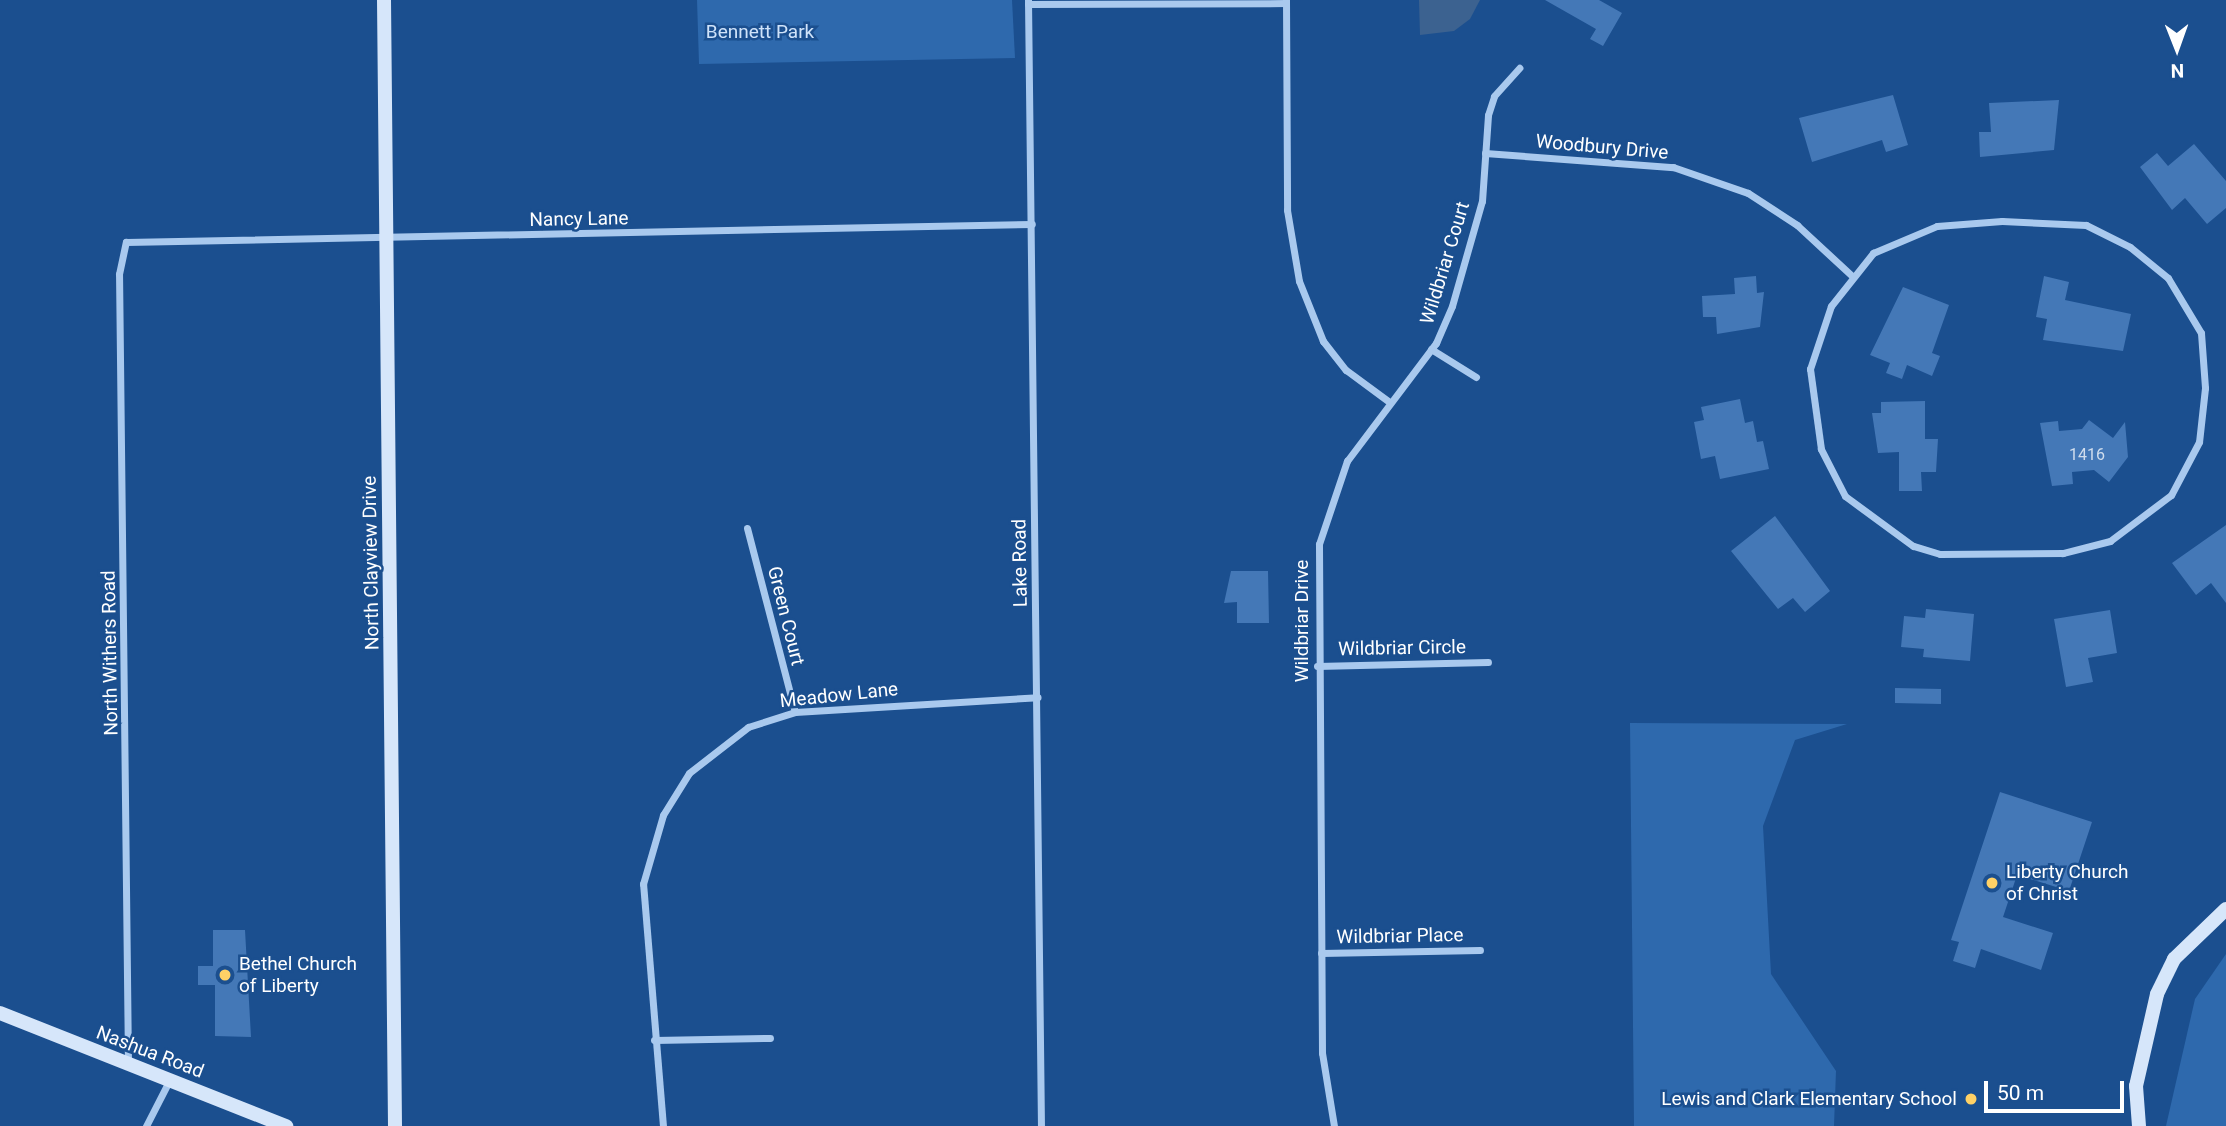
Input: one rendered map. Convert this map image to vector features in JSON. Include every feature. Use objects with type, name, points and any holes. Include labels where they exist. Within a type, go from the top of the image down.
[{"type":"street","name":"North Clayview Drive","points":[[384,0],[395,1126]]},
{"type":"street","points":[[1028,2],[1286,2],[1287,210],[1299,281],[1323,341],[1346,370],[1388,401]]},
{"type":"street","name":"Lake Road","points":[[1028,2],[1041,1126]]},
{"type":"street","name":"Wildbriar Court","points":[[1388,401],[1431,349],[1452,306],[1482,201],[1485,153],[1494,96],[1519,68]]},
{"type":"street","name":"Woodbury Drive","points":[[1485,153],[1673,167],[1748,193],[1797,225],[1851,275]]},
{"type":"street","points":[[1957,223],[2086,225],[2130,247],[2168,278],[2201,333],[2205,388],[2199,442],[2188,471],[2133,529],[2083,549],[1967,555],[1913,546],[1845,496],[1821,449],[1810,369],[1830,306],[1851,275],[1873,253],[1957,223]]},
{"type":"street","name":"Nancy Lane","points":[[126,243],[1032,224]]},
{"type":"street","name":"North Withers Road","points":[[126,243],[118,274],[128,1064]]},
{"type":"street","name":"Wildbriar Court","points":[[1431,349],[1476,377]]},
{"type":"street","name":"Wildbriar Drive","points":[[1334,1126],[1322,1053],[1316,569],[1324,519],[1348,461],[1388,401]]},
{"type":"street","name":"Green Court","points":[[747,528],[795,712]]},
{"type":"street","name":"Wildbriar Circle","points":[[1317,666],[1488,662]]},
{"type":"street","name":"Meadow Lane","points":[[663,1126],[642,904],[663,815],[690,773],[726,740],[795,712],[1038,697]]},
{"type":"street","points":[[2139,1126],[2139,1063],[2157,994],[2174,959],[2226,909]]},
{"type":"street","name":"Wildbriar Place","points":[[1321,953],[1480,950]]},
{"type":"street","name":"Nashua Road","points":[[0,1013],[286,1126]]},
{"type":"street","points":[[654,1040],[770,1038]]},
{"type":"street","points":[[146,1126],[169,1080]]},
{"type":"green space","name":"Bennett Park","points":[[697,0],[1012,0],[1015,58],[699,64]]},
{"type":"green space","points":[[1630,723],[1847,724],[1795,740],[1763,826],[1771,974],[1836,1071],[1834,1126],[1634,1126]]},
{"type":"green space","points":[[2226,954],[2226,1126],[2166,1126],[2195,999]]},
{"type":"shaded area","points":[[1419,0],[1480,0],[1470,19],[1454,31],[1420,35]]},
{"type":"building","points":[[1545,0],[1599,0],[1622,13],[1603,46],[1590,39],[1596,29]]},
{"type":"building","points":[[1893,95],[1908,145],[1886,152],[1882,140],[1812,162],[1799,118]]},
{"type":"building","points":[[2059,100],[2054,150],[1980,157],[1979,132],[1991,132],[1989,103]]},
{"type":"building","points":[[2194,144],[2226,181],[2226,208],[2207,224],[2185,198],[2172,210],[2140,167],[2157,153],[2168,166]]},
{"type":"building","points":[[1756,276],[1757,293],[1764,292],[1760,327],[1717,334],[1716,317],[1703,317],[1702,296],[1735,294],[1734,278]]},
{"type":"building","points":[[2044,276],[2069,282],[2065,300],[2131,314],[2123,351],[2043,340],[2047,319],[2036,317]]},
{"type":"building","points":[[1903,287],[1949,305],[1932,353],[1940,356],[1932,376],[1907,365],[1902,379],[1886,373],[1890,363],[1870,355]]},
{"type":"building","points":[[1740,399],[1745,423],[1753,421],[1757,442],[1763,441],[1769,469],[1720,479],[1715,456],[1701,459],[1694,422],[1704,420],[1701,407]]},
{"type":"building","points":[[1925,401],[1925,439],[1938,439],[1936,472],[1921,472],[1922,491],[1899,491],[1899,452],[1878,453],[1872,413],[1881,413],[1881,402]]},
{"type":"building","points":[[2089,420],[2113,438],[2125,422],[2128,457],[2109,482],[2094,470],[2072,472],[2073,484],[2052,486],[2040,423],[2058,421],[2059,431],[2082,429]]},
{"type":"building","points":[[1775,516],[1830,591],[1805,612],[1793,598],[1778,609],[1731,551]]},
{"type":"building","points":[[2226,525],[2226,603],[2211,583],[2196,595],[2172,563]]},
{"type":"building","points":[[1231,571],[1268,571],[1269,623],[1237,623],[1237,602],[1224,603]]},
{"type":"building","points":[[1926,609],[1974,614],[1970,661],[1923,657],[1924,649],[1901,647],[1904,616],[1925,618]]},
{"type":"building","points":[[2110,610],[2117,653],[2088,658],[2093,682],[2066,687],[2054,619]]},
{"type":"building","points":[[1895,688],[1941,689],[1941,704],[1895,703]]},
{"type":"building","name":"Liberty Church of Christ","points":[[2000,792],[2092,822],[2069,891],[2017,875],[2003,917],[2053,933],[2041,970],[1981,949],[1975,968],[1953,961],[1959,942],[1951,940]]},
{"type":"building","name":"Bethel Church of Liberty","points":[[213,930],[245,930],[251,1037],[215,1036],[215,985],[198,985],[198,966],[213,966]]},
{"type":"place","name":"Liberty Church of Christ","points":[[1992,883]]},
{"type":"place","name":"Bethel Church of Liberty","points":[[225,975]]},
{"type":"place","name":"Lewis and Clark Elementary School","points":[[1971,1099]]}]
